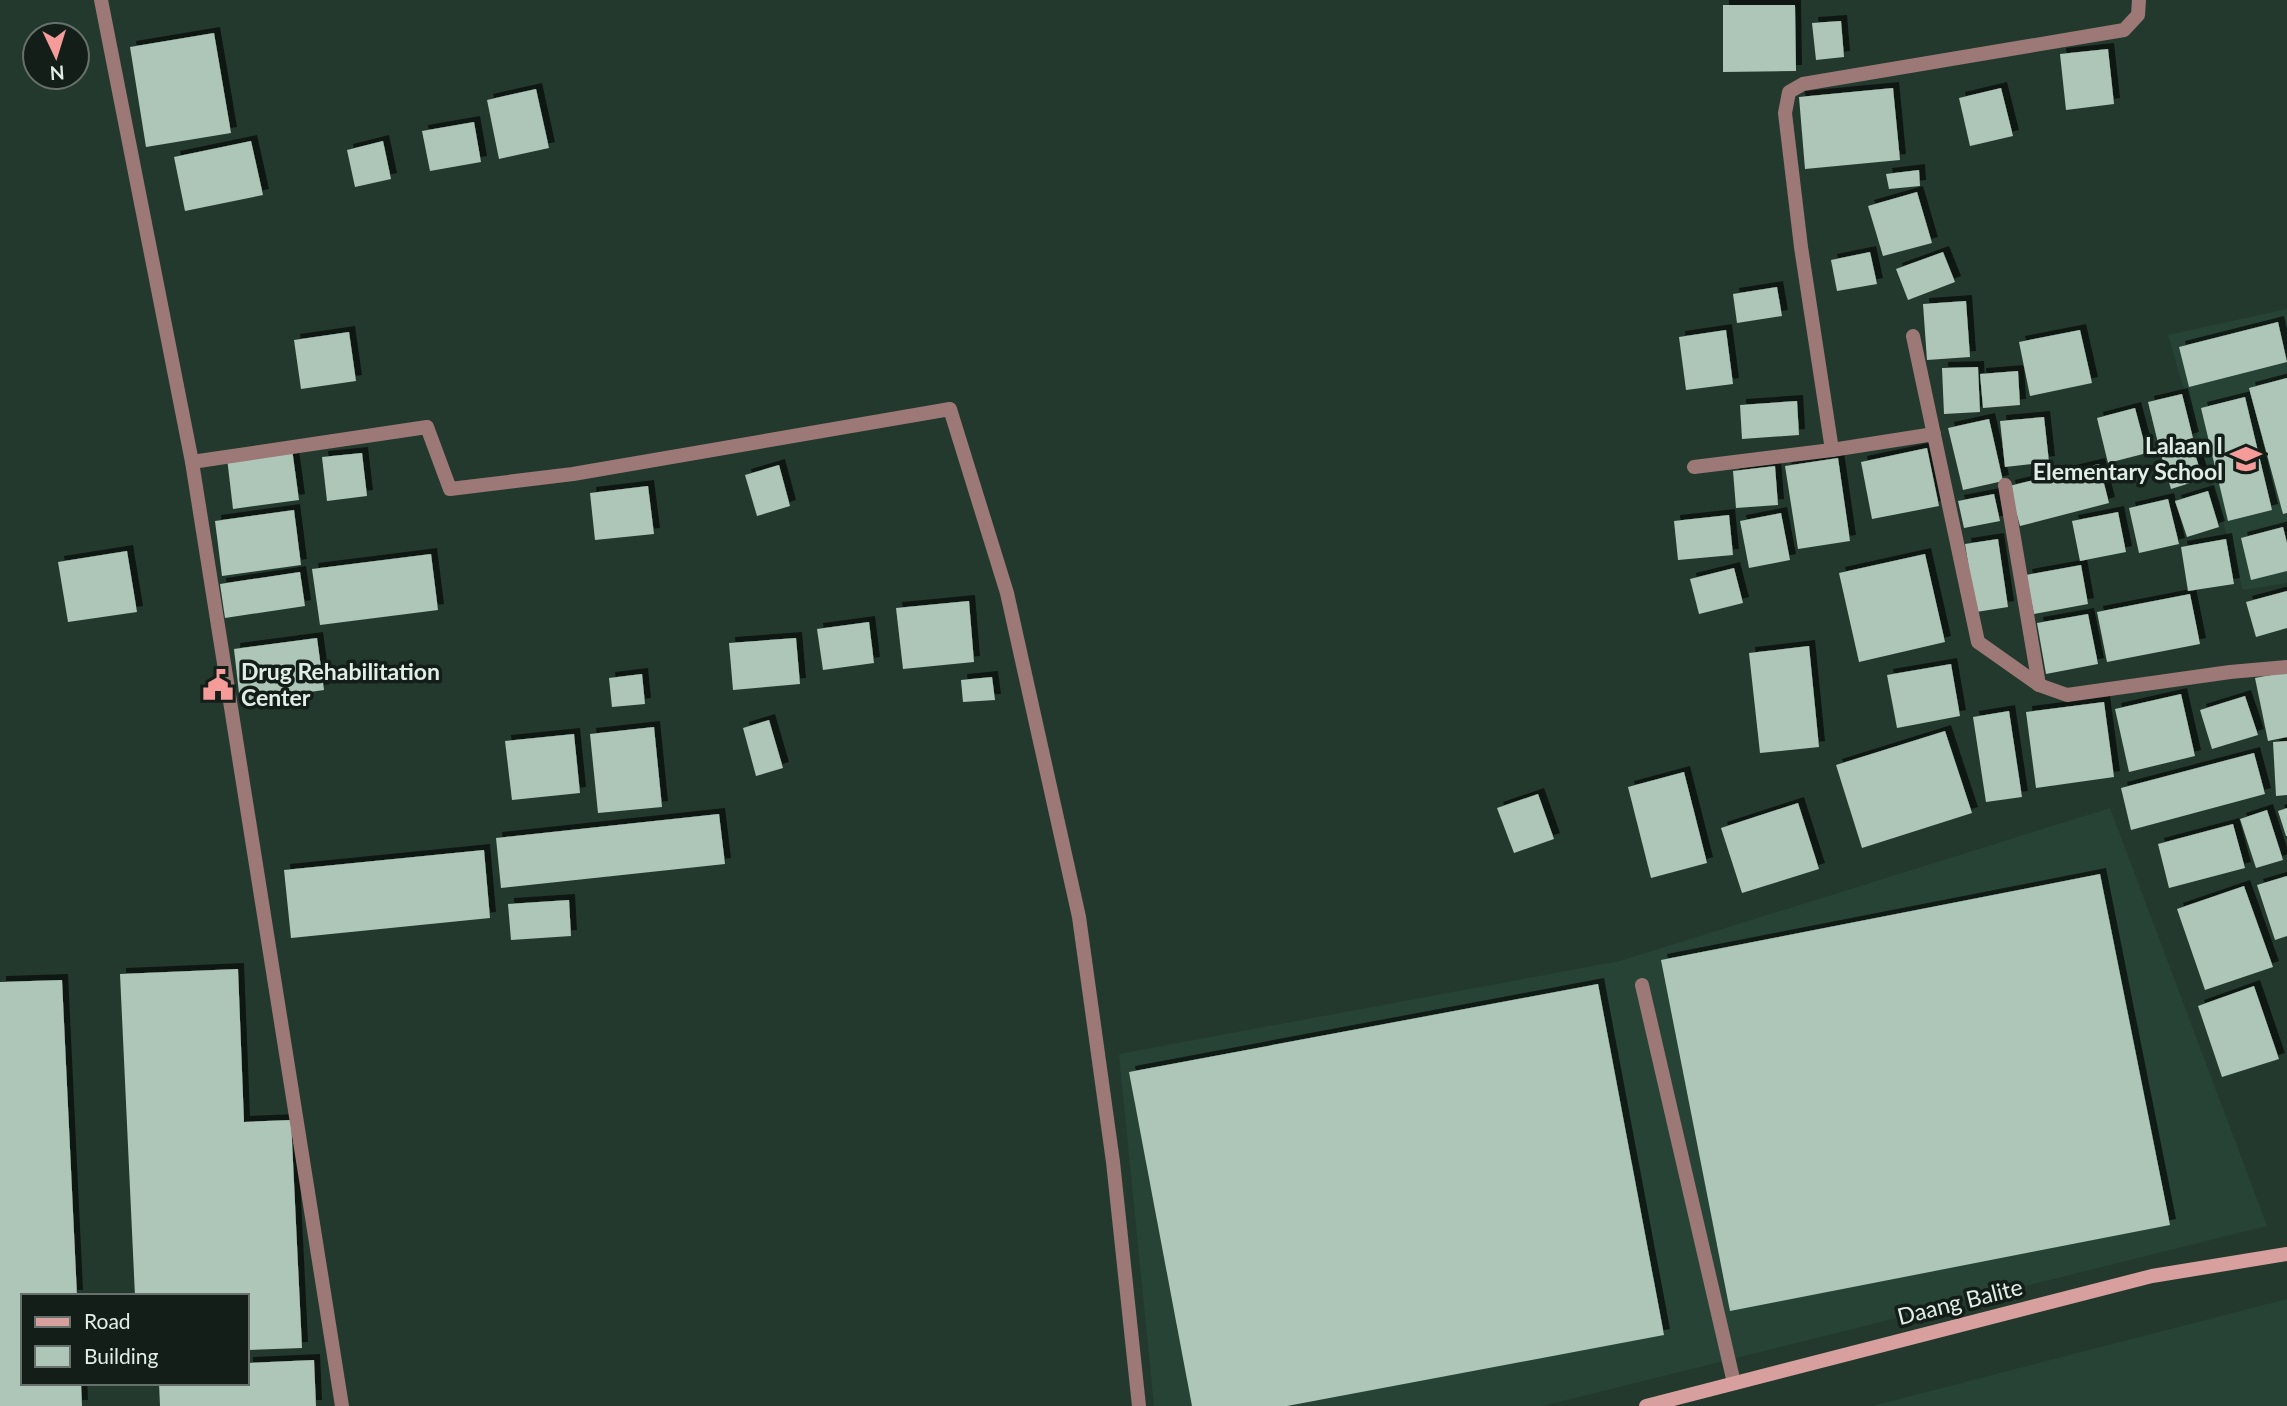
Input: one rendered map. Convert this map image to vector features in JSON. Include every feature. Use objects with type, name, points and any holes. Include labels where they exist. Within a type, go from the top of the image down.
[{"type":"street","points":[[101,0],[192,461],[342,1406]]},
{"type":"street","points":[[1832,450],[1784,113],[1789,92],[1803,84],[2124,30],[2138,15],[2139,0]]},
{"type":"street","points":[[1913,336],[1978,642],[2039,685],[2067,695],[2230,672],[2287,667]]},
{"type":"street","points":[[192,461],[427,427],[450,489],[573,474],[950,408],[1007,593],[1079,917],[1113,1161],[1139,1406]]},
{"type":"street","points":[[1694,467],[1934,434]]},
{"type":"street","points":[[2005,485],[2039,685]]},
{"type":"street","points":[[1642,985],[1734,1383]]},
{"type":"street","name":"Daang Balite","points":[[1646,1406],[2152,1276],[2287,1254]]},
{"type":"shaded area","name":"Lalaan I Elementary School","points":[[2287,309],[2287,583],[2243,590],[2168,335]]},
{"type":"shaded area","points":[[2110,808],[2267,1226],[1542,1406],[1154,1406],[1119,1054],[1620,961]]},
{"type":"shaded area","points":[[2287,1299],[2287,1406],[1872,1406]]},
{"type":"building","points":[[1723,5],[1795,5],[1796,71],[1723,72]]},
{"type":"building","points":[[1841,21],[1844,57],[1816,60],[1812,23]]},
{"type":"building","points":[[214,33],[231,133],[146,147],[130,47]]},
{"type":"building","points":[[2108,49],[2114,104],[2066,110],[2060,54]]},
{"type":"building","points":[[1893,88],[1900,160],[1805,169],[1799,97]]},
{"type":"building","points":[[2001,88],[2013,136],[1970,146],[1959,98]]},
{"type":"building","points":[[536,89],[549,148],[499,159],[487,100]]},
{"type":"building","points":[[474,122],[481,162],[430,171],[422,131]]},
{"type":"building","points":[[251,141],[263,195],[185,211],[174,157]]},
{"type":"building","points":[[383,141],[391,179],[355,187],[347,150]]},
{"type":"building","points":[[1919,170],[1920,186],[1889,189],[1886,174]]},
{"type":"building","points":[[1917,192],[1932,243],[1883,256],[1868,206]]},
{"type":"building","points":[[1870,252],[1877,284],[1837,291],[1831,260]]},
{"type":"building","points":[[1943,252],[1955,282],[1908,300],[1896,269]]},
{"type":"building","points":[[1777,287],[1782,316],[1737,323],[1733,294]]},
{"type":"building","points":[[1966,301],[1970,357],[1927,360],[1923,304]]},
{"type":"building","points":[[2278,322],[2287,362],[2189,387],[2179,347]]},
{"type":"building","points":[[1726,330],[1733,384],[1686,390],[1679,337]]},
{"type":"building","points":[[2080,330],[2092,383],[2030,396],[2019,342]]},
{"type":"building","points":[[349,332],[356,381],[301,389],[294,340]]},
{"type":"building","points":[[1978,367],[1980,412],[1944,414],[1942,368]]},
{"type":"building","points":[[2018,371],[2020,405],[1983,408],[1980,374]]},
{"type":"building","points":[[2287,378],[2287,513],[2283,514],[2249,388]]},
{"type":"building","points":[[2182,394],[2193,438],[2159,447],[2148,402]]},
{"type":"building","points":[[2245,397],[2272,510],[2228,521],[2201,408]]},
{"type":"building","points":[[1797,401],[1799,435],[1742,439],[1740,405]]},
{"type":"building","points":[[2135,408],[2147,453],[2108,463],[2097,418]]},
{"type":"building","points":[[2044,417],[2049,462],[2005,467],[2000,421]]},
{"type":"building","points":[[1989,419],[2003,481],[1963,490],[1948,428]]},
{"type":"building","points":[[2192,445],[2203,479],[2171,489],[2161,455]]},
{"type":"building","points":[[1927,448],[1939,506],[1872,519],[1861,462]]},
{"type":"building","points":[[292,449],[299,500],[233,509],[227,458]]},
{"type":"building","points":[[362,453],[367,496],[327,501],[322,457]]},
{"type":"building","points":[[1838,458],[1850,541],[1798,549],[1785,466]]},
{"type":"building","points":[[2099,464],[2109,503],[2020,526],[2009,486]]},
{"type":"building","points":[[779,465],[790,506],[757,516],[745,475]]},
{"type":"building","points":[[1775,466],[1778,505],[1736,508],[1733,471]]},
{"type":"building","points":[[648,486],[654,534],[595,540],[590,493]]},
{"type":"building","points":[[2208,491],[2219,527],[2187,537],[2175,501]]},
{"type":"building","points":[[1994,494],[2000,521],[1964,528],[1958,501]]},
{"type":"building","points":[[2168,499],[2179,544],[2139,553],[2129,508]]},
{"type":"building","points":[[294,510],[301,565],[222,576],[215,521]]},
{"type":"building","points":[[2118,512],[2126,552],[2080,561],[2072,521]]},
{"type":"building","points":[[1781,513],[1790,560],[1749,568],[1740,521]]},
{"type":"building","points":[[1729,515],[1733,555],[1678,560],[1674,521]]},
{"type":"building","points":[[2283,527],[2287,543],[2287,571],[2251,580],[2241,538]]},
{"type":"building","points":[[1998,539],[2008,607],[1976,612],[1965,544]]},
{"type":"building","points":[[2226,539],[2234,584],[2188,591],[2181,547]]},
{"type":"building","points":[[127,551],[137,612],[68,622],[58,562]]},
{"type":"building","points":[[431,554],[438,610],[320,625],[312,569]]},
{"type":"building","points":[[1925,554],[1945,642],[1859,662],[1839,573]]},
{"type":"building","points":[[2081,565],[2088,604],[2034,614],[2026,575]]},
{"type":"building","points":[[1734,568],[1743,603],[1699,614],[1690,579]]},
{"type":"building","points":[[300,572],[305,606],[225,618],[220,584]]},
{"type":"building","points":[[2287,591],[2287,628],[2256,637],[2246,602]]},
{"type":"building","points":[[2190,594],[2200,644],[2107,662],[2097,612]]},
{"type":"building","points":[[969,601],[974,662],[903,669],[896,608]]},
{"type":"building","points":[[2088,614],[2098,664],[2046,674],[2037,623]]},
{"type":"building","points":[[869,622],[874,663],[823,670],[817,629]]},
{"type":"building","points":[[317,638],[324,690],[240,702],[234,649]]},
{"type":"building","points":[[796,638],[800,684],[733,690],[729,643]]},
{"type":"building","points":[[1809,646],[1819,747],[1760,753],[1749,653]]},
{"type":"building","points":[[1951,664],[1960,716],[1897,728],[1887,675]]},
{"type":"building","points":[[2287,672],[2287,737],[2268,741],[2255,678]]},
{"type":"building","points":[[642,674],[645,704],[612,707],[609,678]]},
{"type":"building","points":[[992,677],[995,700],[963,702],[961,680]]},
{"type":"building","points":[[2181,694],[2195,756],[2129,772],[2115,709]]},
{"type":"building","points":[[2245,696],[2258,735],[2212,749],[2200,710]]},
{"type":"building","points":[[2104,702],[2114,777],[2036,788],[2026,712]]},
{"type":"building","points":[[2009,711],[2022,797],[1986,802],[1973,717]]},
{"type":"building","points":[[769,720],[783,768],[756,776],[743,728]]},
{"type":"building","points":[[654,727],[662,807],[598,813],[590,734]]},
{"type":"building","points":[[1945,731],[1972,813],[1862,848],[1836,765]]},
{"type":"building","points":[[574,734],[580,793],[512,800],[505,741]]},
{"type":"building","points":[[2287,741],[2287,795],[2276,796],[2273,742]]},
{"type":"building","points":[[2254,753],[2265,794],[2131,830],[2121,788]]},
{"type":"building","points":[[1684,772],[1707,863],[1651,878],[1628,787]]},
{"type":"building","points":[[1538,794],[1554,839],[1514,853],[1497,808]]},
{"type":"building","points":[[1798,803],[1819,869],[1742,893],[1721,828]]},
{"type":"building","points":[[2287,808],[2287,836],[2286,836],[2278,811]]},
{"type":"building","points":[[2267,810],[2283,860],[2256,868],[2240,819]]},
{"type":"building","points":[[719,814],[725,864],[501,888],[496,838]]},
{"type":"building","points":[[2233,824],[2245,868],[2169,888],[2158,844]]},
{"type":"building","points":[[484,850],[490,918],[291,938],[284,870]]},
{"type":"building","points":[[2100,874],[2170,1225],[1730,1311],[1661,960]]},
{"type":"building","points":[[2287,876],[2287,936],[2275,940],[2257,885]]},
{"type":"building","points":[[2244,886],[2273,967],[2205,990],[2177,909]]},
{"type":"building","points":[[569,900],[571,936],[511,940],[508,904]]},
{"type":"building","points":[[238,969],[244,1122],[291,1120],[302,1348],[248,1350],[248,1294],[135,1294],[120,974]]},
{"type":"building","points":[[62,980],[77,1294],[21,1294],[21,1385],[81,1385],[82,1406],[0,1406],[0,982]]},
{"type":"building","points":[[1598,984],[1664,1335],[1287,1406],[1192,1406],[1129,1072]]},
{"type":"building","points":[[2254,986],[2279,1059],[2222,1077],[2198,1006]]},
{"type":"building","points":[[314,1360],[316,1406],[160,1406],[159,1385],[248,1385],[248,1363]]},
{"type":"place","name":"Lalaan I Elementary School","points":[[2246,459]]},
{"type":"place","name":"Drug Rehabilitation Center","points":[[218,685]]}]
